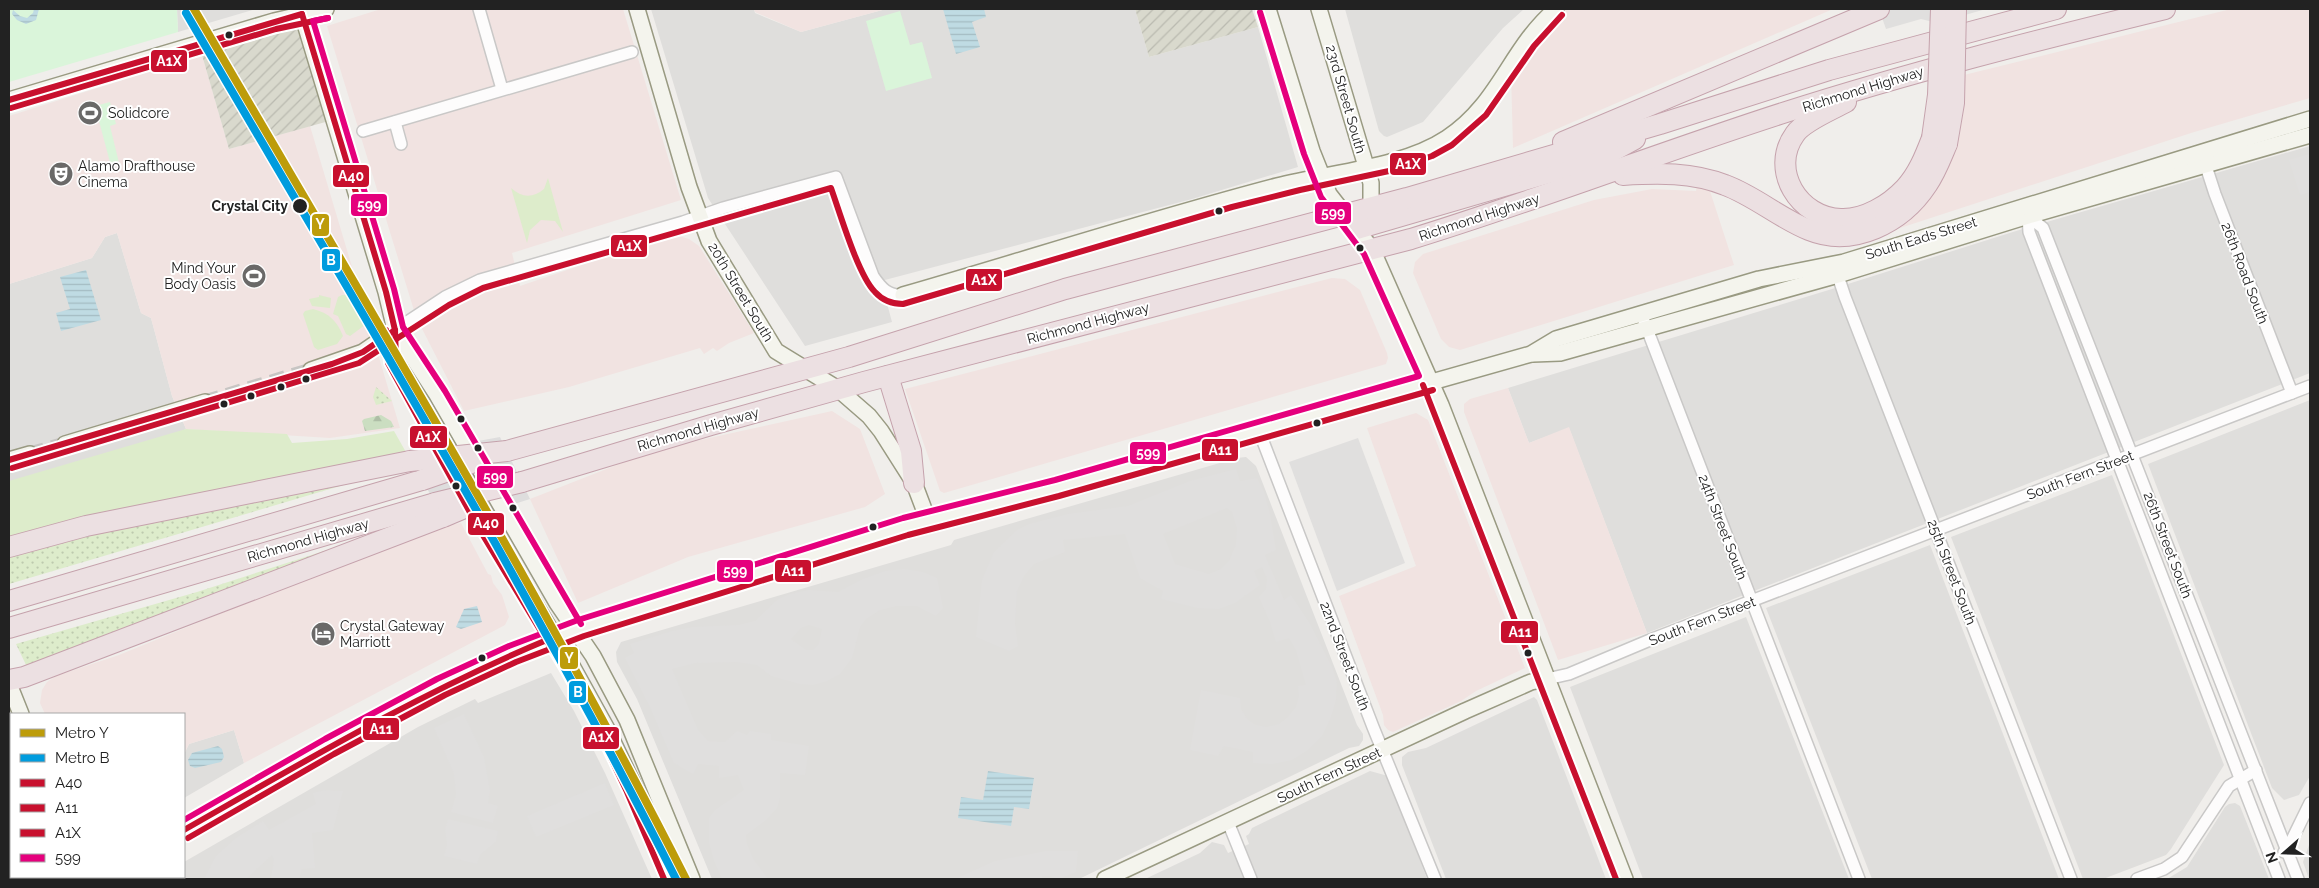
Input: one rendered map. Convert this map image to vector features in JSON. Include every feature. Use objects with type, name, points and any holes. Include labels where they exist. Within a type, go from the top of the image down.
[{"type":"highway","points":[[1500,171],[1586,131],[1879,9]]},
{"type":"highway","points":[[1604,176],[1659,173],[1708,180],[1741,192],[1810,230],[1832,236],[1853,235],[1883,225],[1910,205],[1934,173],[1939,141],[1938,103],[1941,9]]},
{"type":"highway","points":[[1879,83],[1806,124],[1794,134],[1788,146],[1784,166],[1789,186],[1803,203],[1821,216],[1853,218],[1874,211],[1895,198],[1905,188],[1939,141],[1954,104],[1956,9]]},
{"type":"highway","points":[[2001,23],[2015,9]]},
{"type":"highway","name":"Richmond Highway","points":[[9,601],[422,480],[506,450],[871,351],[1065,289],[1361,219],[1500,171],[1660,124],[1829,70],[2056,9]]},
{"type":"highway","name":"Richmond Highway","points":[[14,627],[439,510],[522,482],[711,424],[1372,249],[1495,213],[1740,127],[1879,83],[2164,9]]},
{"type":"highway","points":[[1361,219],[1600,158],[1660,124]]},
{"type":"highway","points":[[888,376],[911,451],[914,483]]},
{"type":"highway","points":[[9,547],[96,524],[410,461],[506,450]]},
{"type":"highway","points":[[9,682],[439,510]]},
{"type":"street","points":[[9,100],[302,14],[326,9]]},
{"type":"street","points":[[479,9],[502,89]]},
{"type":"street","name":"20th Street South","points":[[637,9],[698,216],[709,242],[776,351],[838,389],[876,425],[895,451],[914,483],[928,520]]},
{"type":"street","points":[[1268,9],[1312,151],[1322,176],[1330,194],[1361,219]]},
{"type":"street","name":"23rd Street South","points":[[1319,9],[1371,183],[1361,219],[1372,249],[1431,382],[1625,879]]},
{"type":"street","points":[[311,370],[363,352],[445,297],[480,280],[836,177],[879,285],[889,294],[903,295],[1153,220],[1280,185],[1402,158],[1424,150],[1447,138],[1468,122],[1491,96],[1534,30],[1556,9]]},
{"type":"street","points":[[302,14],[395,330],[396,359],[486,523],[607,729],[635,788],[672,879]]},
{"type":"street","points":[[363,131],[632,52]]},
{"type":"street","name":"South Eads Street","points":[[185,829],[372,723],[473,672],[574,629],[928,520],[1011,497],[1057,488],[1531,354],[1560,353],[1759,279],[1836,270],[2204,158],[2310,119]]},
{"type":"street","points":[[395,122],[401,144]]},
{"type":"street","name":"South Eads Street","points":[[2204,158],[2310,135]]},
{"type":"street","name":"26th Road South","points":[[2204,158],[2292,393]]},
{"type":"street","name":"26th Street South","points":[[2026,211],[2043,228],[2298,879]]},
{"type":"street","name":"26th Street South","points":[[2026,211],[2029,232],[2279,879]]},
{"type":"street","name":"25th Street South","points":[[1836,270],[2071,879]]},
{"type":"street","name":"24th Street South","points":[[1643,321],[1859,879]]},
{"type":"street","points":[[395,330],[438,395],[557,603],[593,656],[627,720],[692,879]]},
{"type":"street","name":"South Fern Street","points":[[1105,879],[1531,682],[1569,674],[1650,640],[1753,602],[2310,386]]},
{"type":"street","points":[[65,444],[205,402]]},
{"type":"street","name":"22nd Street South","points":[[1260,431],[1435,879]]},
{"type":"street","points":[[9,460],[30,454]]},
{"type":"street","points":[[9,682],[21,713]]},
{"type":"street","points":[[2137,879],[2164,868],[2182,857],[2229,786],[2256,770]]},
{"type":"street","points":[[2272,860],[2287,850],[2310,803]]},
{"type":"street","points":[[1228,822],[1250,879]]},
{"type":"shaded area","points":[[177,9],[256,9],[178,32]]},
{"type":"shaded area","points":[[381,9],[623,9],[681,200],[512,253],[520,286],[670,235],[679,236],[689,239],[699,246],[754,333],[729,343],[717,351],[713,348],[704,354],[700,348],[569,387],[464,411],[416,317],[327,26]]},
{"type":"shaded area","points":[[651,9],[754,9],[755,13],[801,32],[886,9],[1135,9],[1149,57],[1258,27],[1298,167],[1192,199],[881,281],[892,322],[805,346],[708,198]]},
{"type":"shaded area","points":[[754,9],[886,9],[801,32],[755,12]]},
{"type":"shaded area","points":[[1135,9],[1252,9],[1258,27],[1149,57]]},
{"type":"shaded area","points":[[1345,9],[1524,9],[1503,28],[1423,122],[1387,137],[1379,131]]},
{"type":"shaded area","points":[[1561,9],[1833,9],[1513,148],[1511,73]]},
{"type":"shaded area","points":[[1879,9],[1986,9],[1937,23],[1921,19],[1886,29]]},
{"type":"shaded area","points":[[2231,9],[2310,9],[2310,98],[2191,133],[1894,230],[1929,200],[1948,168],[1959,137],[1964,108],[1964,75]]},
{"type":"shaded area","points":[[302,27],[329,121],[229,149],[202,55]]},
{"type":"shaded area","points":[[202,55],[229,149],[310,126],[400,428],[330,438],[186,429],[172,396],[151,318],[141,313],[117,233],[105,237],[92,258],[9,284],[9,116]]},
{"type":"shaded area","points":[[2310,146],[2310,373],[1647,633],[1569,428],[1529,443],[1508,388],[2016,231]]},
{"type":"shaded area","points":[[2310,154],[2310,192],[2300,195],[2289,160]]},
{"type":"shaded area","points":[[1697,185],[1709,188],[1734,265],[1460,350],[1449,347],[1441,339],[1413,273],[1415,262],[1423,254],[1594,200],[1652,189],[1696,191]]},
{"type":"shaded area","points":[[117,233],[141,313],[151,318],[172,396],[186,429],[127,458],[9,494],[9,284],[92,258],[105,237]]},
{"type":"shaded area","points":[[1332,278],[1345,279],[1360,290],[1387,353],[1386,364],[944,493],[940,491],[905,389]]},
{"type":"shaded area","points":[[1508,388],[1529,443],[1569,427],[1647,633],[1558,660],[1464,412],[1464,404],[1470,399]]},
{"type":"shaded area","points":[[2310,400],[2310,776],[2299,795],[2284,800],[2272,788],[2148,464]]},
{"type":"shaded area","points":[[832,411],[860,429],[885,494],[865,507],[688,557],[578,603],[530,499],[655,450]]},
{"type":"shaded area","points":[[1416,413],[1428,420],[1525,668],[1476,691],[1461,701],[1393,732],[1384,725],[1383,715],[1339,596],[1416,566],[1367,428]]},
{"type":"shaded area","points":[[1358,438],[1405,563],[1337,591],[1289,462]]},
{"type":"shaded area","points":[[1246,457],[1256,466],[1357,725],[1363,734],[1363,740],[1359,746],[1349,748],[1079,879],[712,879],[637,699],[617,662],[616,652],[621,642],[951,545],[954,540]]},
{"type":"shaded area","points":[[1236,469],[1240,481],[1257,478],[1264,492],[1270,514],[1276,550],[1265,555],[1284,600],[1291,595],[1309,622],[1332,667],[1337,682],[1336,700],[1331,717],[1322,736],[1308,750],[1292,760],[1272,764],[1253,763],[1253,752],[1224,746],[1218,756],[1190,750],[1201,690],[1240,698],[1241,709],[1247,719],[1256,725],[1267,727],[1279,724],[1287,718],[1296,707],[1299,696],[1298,686],[1306,685],[1296,650],[1289,638],[1276,642],[1259,597],[1266,589],[1267,579],[1262,567],[1254,571],[1260,585],[1235,603],[1219,609],[1197,608],[1161,599],[1163,591],[1140,578],[1125,534],[1063,540],[1065,552],[1034,564],[1024,576],[1017,591],[1015,624],[1018,646],[1009,651],[976,637],[982,580],[994,552],[1017,530],[1029,524],[1068,514],[1128,506],[1190,481]],"holes":[[[1227,508],[1232,512],[1237,529],[1236,544],[1229,561],[1221,569],[1209,574],[1175,564],[1163,534]]]},
{"type":"shaded area","points":[[2112,475],[2224,765],[2166,855],[2103,879],[2083,879],[1951,537]]},
{"type":"shaded area","name":"Crystal Gateway Marriott","points":[[461,523],[488,574],[491,575],[493,583],[502,595],[509,617],[505,625],[244,763],[234,730],[189,744],[185,752],[185,713],[45,713],[40,703],[42,690],[47,682],[56,676],[119,655],[342,564],[448,525]]},
{"type":"shaded area","points":[[1930,545],[2059,879],[1872,879],[1766,608]]},
{"type":"shaded area","points":[[904,569],[923,572],[937,578],[943,608],[936,616],[917,606],[896,606],[880,610],[866,619],[860,627],[852,658],[840,674],[827,681],[813,685],[800,684],[771,676],[757,665],[737,662],[695,663],[672,669],[698,730],[708,741],[725,742],[737,731],[747,735],[750,731],[771,734],[771,740],[809,746],[805,775],[780,773],[780,798],[777,808],[766,820],[746,835],[747,844],[753,859],[768,879],[722,879],[709,843],[709,818],[715,810],[744,790],[738,775],[719,778],[719,766],[698,764],[693,774],[674,763],[650,707],[625,658],[634,653],[630,644],[672,631],[693,627],[739,625],[755,621],[777,600],[790,594],[809,590],[838,592],[863,579],[885,571]],"holes":[[[809,625],[822,629],[819,644],[813,650],[806,650],[791,639],[801,628]]]},
{"type":"shaded area","points":[[1746,617],[1849,879],[1643,879],[1570,687]]},
{"type":"shaded area","points":[[551,673],[574,711],[605,773],[652,879],[154,879],[185,878],[185,861],[418,727],[475,699],[478,703]]},
{"type":"shaded area","points":[[1534,697],[1537,700],[1606,879],[1446,879],[1402,765],[1402,757],[1408,752],[1426,748]]},
{"type":"shaded area","points":[[464,714],[484,757],[490,790],[488,803],[498,806],[493,823],[451,812],[456,794],[454,774],[434,728]]},
{"type":"shaded area","points":[[234,730],[244,763],[185,797],[185,752],[189,744]]},
{"type":"shaded area","points":[[1370,771],[1388,776],[1427,879],[1145,879],[1200,853],[1212,842],[1224,845],[1228,853],[1249,844],[1246,836],[1252,828]]},
{"type":"shaded area","points":[[605,783],[614,805],[536,837],[527,816]]},
{"type":"shaded area","points":[[325,790],[343,791],[333,830],[312,833],[315,868],[302,869],[299,879],[271,879],[274,859],[272,855],[246,879],[204,879],[216,856],[236,838],[263,821],[269,830],[316,804],[313,793]]},
{"type":"shaded area","points":[[2235,803],[2240,806],[2269,879],[2167,879],[2187,867],[2225,807]]},
{"type":"shaded area","points":[[448,819],[498,831],[496,842],[480,855],[477,864],[444,856],[447,845],[445,829]]},
{"type":"shaded area","points":[[2310,842],[2310,879],[2309,879],[2303,862]]},
{"type":"shaded area","points":[[1046,851],[1078,851],[1076,872],[1059,879],[1042,876],[1042,879],[955,879],[995,861]]},
{"type":"green space","points":[[9,9],[177,9],[178,32],[9,82]]},
{"type":"green space","points":[[900,11],[910,45],[922,42],[932,78],[886,91],[866,21]]},
{"type":"green space","points":[[110,102],[116,124],[110,126],[119,163],[111,166],[95,106]]},
{"type":"green space","points":[[548,178],[563,232],[555,221],[541,220],[530,230],[527,243],[511,188],[523,195],[536,194],[544,189]]},
{"type":"green space","points":[[319,295],[331,298],[330,308],[312,306],[309,299],[319,297]]},
{"type":"green space","points":[[342,295],[356,295],[362,301],[367,312],[365,325],[350,336],[346,334],[338,316],[333,314],[338,297]]},
{"type":"green space","points":[[313,309],[328,315],[338,326],[343,336],[337,344],[318,350],[314,347],[303,314],[305,311]]},
{"type":"green space","points":[[376,387],[392,401],[376,405],[373,397]]},
{"type":"green space","points":[[381,415],[391,421],[394,427],[365,431],[362,421],[364,419]]},
{"type":"green space","points":[[186,429],[287,434],[292,443],[347,439],[394,431],[407,454],[9,537],[9,481]]},
{"type":"green space","points":[[357,481],[9,584],[9,557],[179,512]]},
{"type":"green space","points":[[327,550],[329,554],[27,667],[16,644],[197,592]]},
{"type":"water","points":[[34,9],[39,9],[36,20],[26,24],[17,20],[12,14],[13,10],[20,16],[27,18],[33,13]]},
{"type":"water","points":[[943,9],[984,9],[986,17],[972,22],[980,47],[956,54]]},
{"type":"water","points":[[86,270],[101,320],[61,331],[56,313],[70,309],[60,277]]},
{"type":"water","points":[[477,606],[482,622],[461,629],[456,627],[464,609]]},
{"type":"water","points":[[218,746],[222,749],[224,757],[221,762],[195,768],[190,766],[188,760],[192,753]]},
{"type":"water","points":[[988,771],[1034,778],[1029,809],[1014,807],[1011,826],[958,818],[961,797],[983,800]]},
{"type":"pier","points":[[500,437],[530,499],[448,525],[407,454]]},
{"type":"tunnel","points":[[205,402],[311,370]]},
{"type":"tunnel","points":[[30,454],[65,444]]},
{"type":"metro line","name":"Y","points":[[194,9],[508,549],[569,658],[686,879]]},
{"type":"metro line","name":"B","points":[[186,13],[438,443],[560,659],[676,879]]},
{"type":"transit line","name":"599","points":[[185,819],[325,739],[437,679],[509,646],[578,620],[903,518],[1055,480],[1419,376],[1364,254],[1321,197],[1304,154],[1260,12]]},
{"type":"transit line","name":"A40","points":[[302,14],[386,292],[395,330],[396,359],[486,523],[554,637]]},
{"type":"transit line","name":"A40","points":[[9,100],[302,14]]},
{"type":"transit line","name":"A1X","points":[[12,468],[359,363],[449,305],[483,288],[831,188],[850,243],[869,284],[884,300],[903,304],[1232,207],[1389,171],[1432,156],[1452,145],[1486,115],[1534,46],[1562,15]]},
{"type":"transit line","name":"A1X","points":[[11,108],[276,29],[328,18]]},
{"type":"transit line","name":"599","points":[[328,18],[313,21],[394,289],[403,327],[445,391],[581,624]]},
{"type":"transit line","name":"A1X","points":[[386,330],[388,363],[478,527],[563,668],[599,733],[627,792],[664,879]]},
{"type":"transit line","name":"A40","points":[[9,460],[332,364],[363,352],[395,330]]},
{"type":"transit line","name":"A11","points":[[1423,385],[1616,879]]},
{"type":"transit line","name":"A11","points":[[188,838],[334,754],[445,695],[516,662],[584,636],[908,535],[1059,496],[1433,390]]},
{"type":"transit line","name":"A40","points":[[185,829],[412,703],[554,637]]},
{"type":"place","name":"Solidcore","points":[[90,113]]},
{"type":"place","name":"Alamo Drafthouse Cinema","points":[[61,174]]},
{"type":"place","name":"Crystal City","points":[[300,206]]},
{"type":"place","name":"Mind Your Body Oasis","points":[[254,276]]},
{"type":"place","name":"Crystal Gateway Marriott","points":[[323,634]]}]
